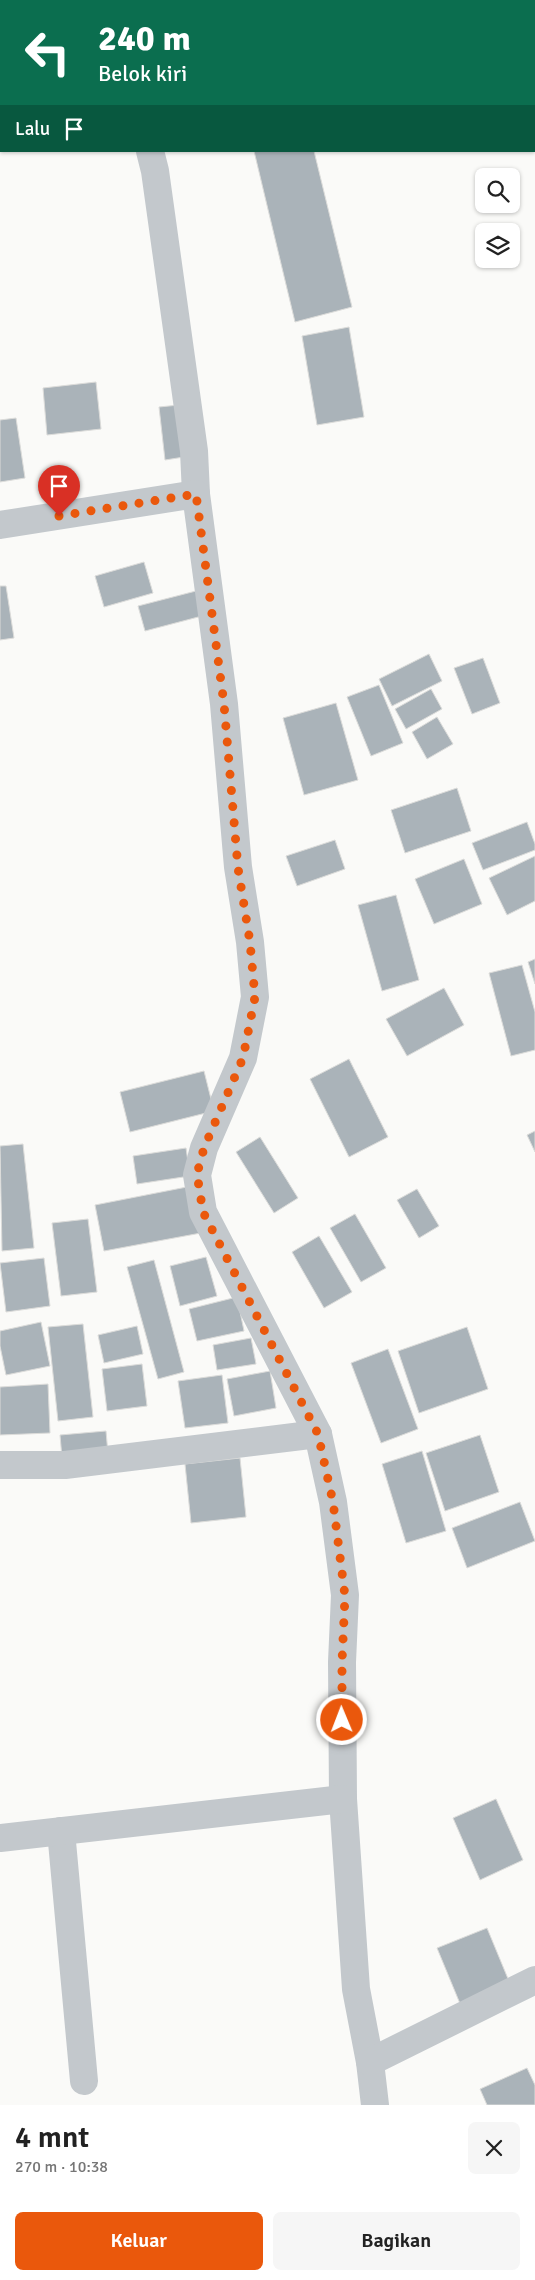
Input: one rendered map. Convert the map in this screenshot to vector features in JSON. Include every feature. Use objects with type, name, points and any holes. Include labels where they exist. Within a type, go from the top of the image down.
[{"type":"street","points":[[150,152],[155,171],[189,409],[194,451],[196,494],[224,704],[238,868],[250,942],[255,997],[243,1058],[204,1148],[197,1174],[203,1212],[318,1434],[333,1502],[345,1596],[342,1662],[343,1799],[356,1989],[370,2062],[375,2105]]},
{"type":"street","points":[[0,525],[196,494]]},
{"type":"street","points":[[0,1465],[65,1464],[318,1434]]},
{"type":"street","points":[[0,1838],[343,1799]]},
{"type":"street","points":[[60,1831],[84,2081]]},
{"type":"street","points":[[370,2062],[535,1980]]},
{"type":"building","points":[[254,152],[314,152],[352,307],[295,322]]},
{"type":"building","points":[[349,327],[364,417],[317,425],[302,336]]},
{"type":"building","points":[[96,382],[101,429],[47,435],[43,388]]},
{"type":"building","points":[[179,405],[184,457],[165,460],[159,407]]},
{"type":"building","points":[[16,418],[25,478],[0,482],[0,420]]},
{"type":"building","points":[[144,562],[153,593],[104,607],[95,576]]},
{"type":"building","points":[[0,586],[6,586],[14,638],[0,640]]},
{"type":"building","points":[[196,591],[202,616],[145,631],[138,606]]},
{"type":"building","points":[[429,654],[442,681],[392,706],[379,679]]},
{"type":"building","points":[[483,658],[500,703],[472,714],[454,668]]},
{"type":"building","points":[[379,685],[403,743],[371,756],[347,697]]},
{"type":"building","points":[[431,689],[442,709],[406,729],[395,709]]},
{"type":"building","points":[[336,703],[358,780],[304,795],[283,718]]},
{"type":"building","points":[[437,717],[453,744],[427,759],[412,732]]},
{"type":"building","points":[[457,788],[471,831],[405,853],[391,810]]},
{"type":"building","points":[[527,822],[535,844],[535,850],[483,870],[472,843]]},
{"type":"building","points":[[335,840],[345,869],[297,886],[286,856]]},
{"type":"building","points":[[535,856],[535,901],[507,915],[489,878]]},
{"type":"building","points":[[464,859],[482,904],[434,924],[415,879]]},
{"type":"building","points":[[396,895],[419,980],[382,991],[358,905]]},
{"type":"building","points":[[535,959],[535,984],[528,962]]},
{"type":"building","points":[[522,965],[535,1012],[535,1050],[511,1056],[489,973]]},
{"type":"building","points":[[444,988],[464,1025],[407,1056],[386,1019]]},
{"type":"building","points":[[349,1059],[388,1137],[349,1157],[310,1079]]},
{"type":"building","points":[[204,1071],[214,1111],[130,1132],[120,1092]]},
{"type":"building","points":[[535,1131],[535,1152],[527,1135]]},
{"type":"building","points":[[260,1137],[298,1198],[274,1213],[236,1152]]},
{"type":"building","points":[[23,1144],[34,1248],[2,1251],[0,1146]]},
{"type":"building","points":[[186,1148],[190,1176],[137,1184],[133,1156]]},
{"type":"building","points":[[192,1186],[201,1233],[104,1251],[95,1205]]},
{"type":"building","points":[[417,1189],[439,1226],[419,1238],[397,1200]]},
{"type":"building","points":[[355,1214],[386,1268],[361,1282],[330,1228]]},
{"type":"building","points":[[88,1219],[97,1292],[61,1296],[52,1223]]},
{"type":"building","points":[[319,1236],[352,1292],[324,1308],[292,1252]]},
{"type":"building","points":[[206,1257],[217,1296],[180,1306],[170,1266]]},
{"type":"building","points":[[44,1258],[50,1306],[6,1312],[0,1263]]},
{"type":"building","points":[[154,1260],[184,1372],[158,1379],[127,1267]]},
{"type":"building","points":[[237,1297],[244,1331],[197,1341],[189,1309]]},
{"type":"building","points":[[41,1322],[50,1366],[6,1375],[0,1346],[0,1331]]},
{"type":"building","points":[[83,1324],[93,1417],[58,1421],[48,1327]]},
{"type":"building","points":[[137,1326],[143,1354],[104,1363],[98,1335]]},
{"type":"building","points":[[467,1327],[488,1389],[419,1413],[398,1351]]},
{"type":"building","points":[[251,1338],[256,1364],[217,1370],[213,1345]]},
{"type":"building","points":[[388,1349],[418,1429],[381,1443],[351,1363]]},
{"type":"building","points":[[142,1364],[147,1406],[107,1411],[102,1369]]},
{"type":"building","points":[[270,1371],[276,1408],[234,1416],[227,1379]]},
{"type":"building","points":[[222,1375],[228,1423],[185,1428],[178,1381]]},
{"type":"building","points":[[48,1384],[50,1433],[0,1435],[0,1387]]},
{"type":"building","points":[[106,1431],[108,1454],[62,1458],[60,1435]]},
{"type":"building","points":[[480,1435],[499,1492],[445,1511],[426,1453]]},
{"type":"building","points":[[422,1451],[446,1531],[406,1543],[382,1464]]},
{"type":"building","points":[[240,1458],[246,1517],[191,1523],[185,1464]]},
{"type":"building","points":[[520,1502],[535,1541],[467,1568],[452,1528]]},
{"type":"building","points":[[496,1799],[523,1860],[480,1880],[453,1818]]},
{"type":"building","points":[[487,1928],[511,1986],[461,2006],[437,1948]]},
{"type":"building","points":[[527,2068],[535,2085],[535,2105],[487,2105],[480,2089]]},
{"type":"route","points":[[59,516],[196,494],[224,704],[238,868],[250,942],[255,997],[243,1058],[204,1148],[197,1174],[203,1212],[318,1434],[333,1502],[345,1596],[342,1720]]}]
